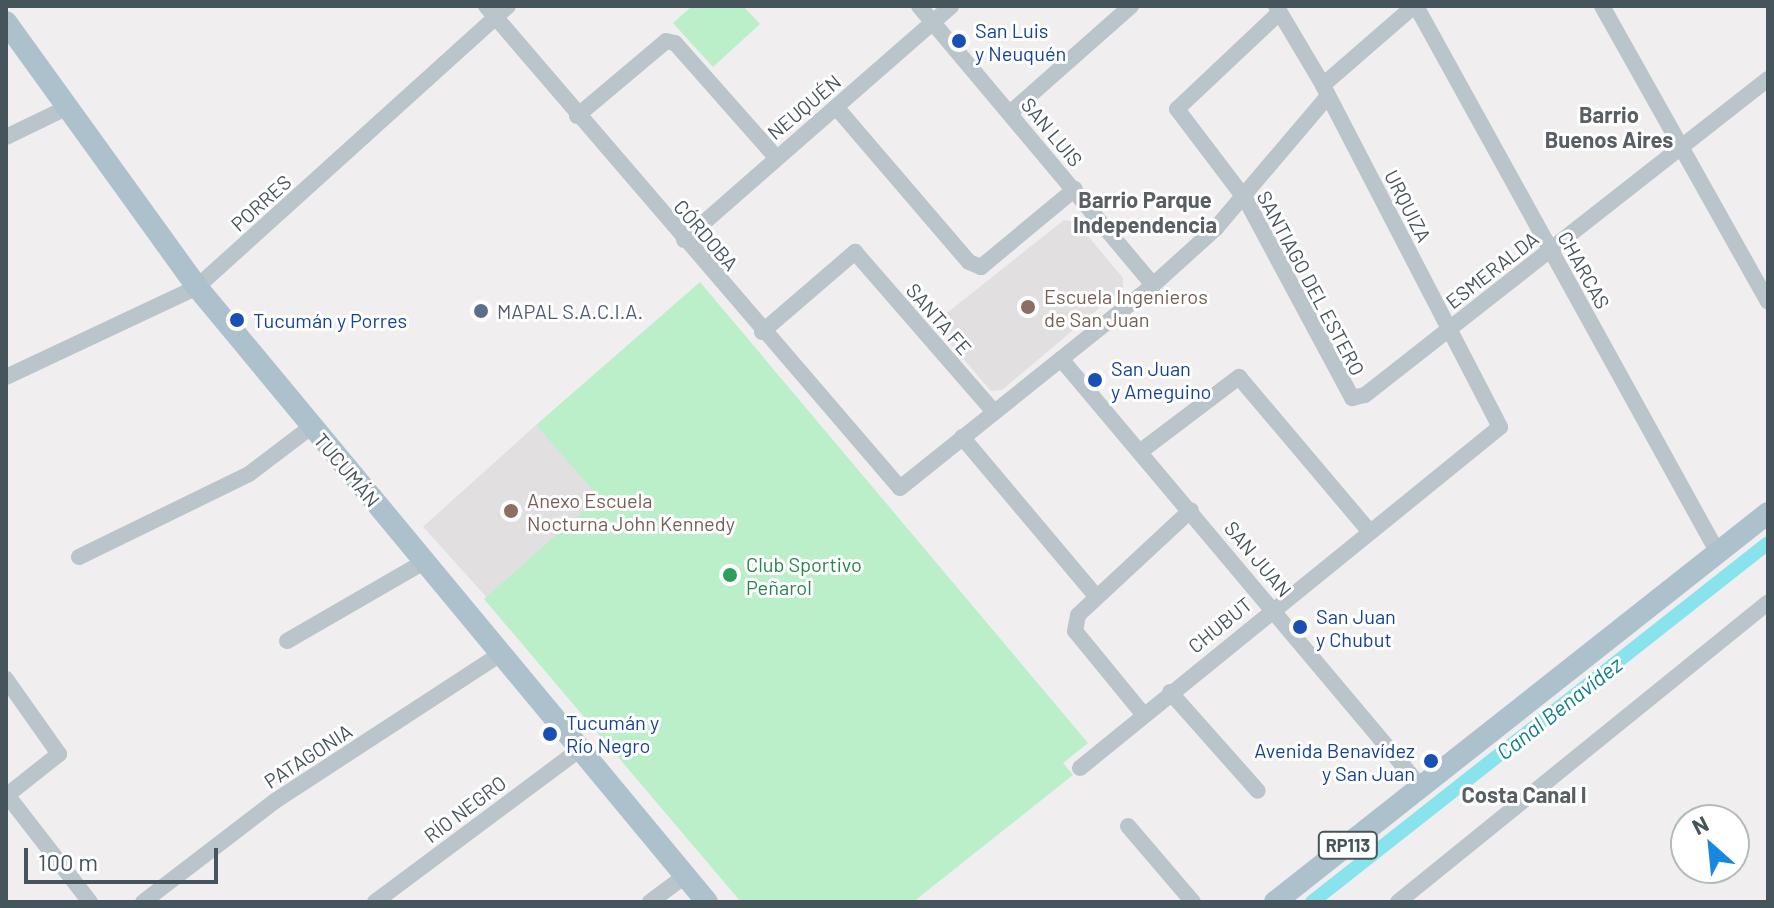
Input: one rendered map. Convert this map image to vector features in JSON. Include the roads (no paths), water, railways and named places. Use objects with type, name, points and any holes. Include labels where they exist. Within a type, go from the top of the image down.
[{"type":"main road","name":"TUCUMÁN","points":[[6,22],[197,287],[707,902]]},
{"type":"main road","name":"RP113","points":[[1275,902],[1768,513]]},
{"type":"street","name":"SAN LUIS","points":[[919,6],[1153,285]]},
{"type":"street","name":"NEUQUÉN","points":[[684,240],[951,6]]},
{"type":"street","points":[[1010,113],[1131,6]]},
{"type":"street","points":[[1095,595],[962,437],[1153,285],[1243,196],[1325,90],[1415,6]]},
{"type":"street","name":"CHARCAS","points":[[1415,6],[1718,553]]},
{"type":"street","points":[[1602,6],[1768,302]]},
{"type":"street","name":"URQUIZA","points":[[1278,9],[1325,90],[1500,427]]},
{"type":"street","name":"SANTIAGO DEL ESTERO","points":[[1278,9],[1177,109],[1243,196],[1352,398]]},
{"type":"street","name":"CÓRDOBA","points":[[496,10],[577,116],[900,488],[962,437]]},
{"type":"street","name":"PORRES","points":[[6,377],[197,287],[496,10]]},
{"type":"street","points":[[577,116],[666,41],[675,43],[776,157]]},
{"type":"street","name":"ESMERALDA","points":[[1352,398],[1365,395],[1768,79]]},
{"type":"street","points":[[836,107],[969,262],[981,267],[1075,189]]},
{"type":"street","points":[[6,137],[66,108]]},
{"type":"street","name":"SANTA FE","points":[[762,332],[855,252],[993,411]]},
{"type":"street","name":"SAN JUAN","points":[[1061,359],[1421,787]]},
{"type":"street","points":[[1141,451],[1239,377],[1369,531]]},
{"type":"street","points":[[79,557],[249,474],[311,427]]},
{"type":"street","name":"CHUBUT","points":[[1080,768],[1273,608],[1500,427]]},
{"type":"street","points":[[1143,714],[1075,631],[1078,615],[1095,595],[1191,510]]},
{"type":"street","points":[[287,641],[424,562]]},
{"type":"street","points":[[1398,902],[1768,602]]},
{"type":"street","name":"PATAGONIA","points":[[143,902],[275,801],[502,653]]},
{"type":"street","points":[[6,679],[59,754],[6,795],[90,902]]},
{"type":"street","points":[[1170,692],[1258,791]]},
{"type":"street","name":"RÍO NEGRO","points":[[375,902],[580,749]]},
{"type":"street","points":[[1128,826],[1193,902]]},
{"type":"street","points":[[650,902],[685,876]]},
{"type":"waterway","name":"Canal Benavídez","points":[[1312,902],[1768,543]]},
{"type":"place","name":"San Luis y Neuquén","points":[[959,41]]},
{"type":"place","name":"Escuela Ingenieros de San Juan","points":[[1028,307]]},
{"type":"place","name":"MAPAL S.A.C.I.A.","points":[[481,311]]},
{"type":"place","name":"Tucumán y Porres","points":[[237,320]]},
{"type":"place","name":"San Juan y Ameguino","points":[[1095,380]]},
{"type":"place","name":"Anexo Escuela Nocturna John Kennedy","points":[[511,511]]},
{"type":"place","name":"Club Sportivo Peñarol","points":[[730,575]]},
{"type":"place","name":"San Juan y Chubut","points":[[1300,627]]},
{"type":"place","name":"Tucumán y Río Negro","points":[[550,734]]},
{"type":"place","name":"Avenida Benavídez y San Juan","points":[[1431,761]]},
{"type":"district","name":"Barrio Buenos Aires","points":[[1609,126]]},
{"type":"district","name":"Barrio Parque Independencia","points":[[1145,212]]},
{"type":"district","name":"Costa Canal I","points":[[1524,795]]}]
